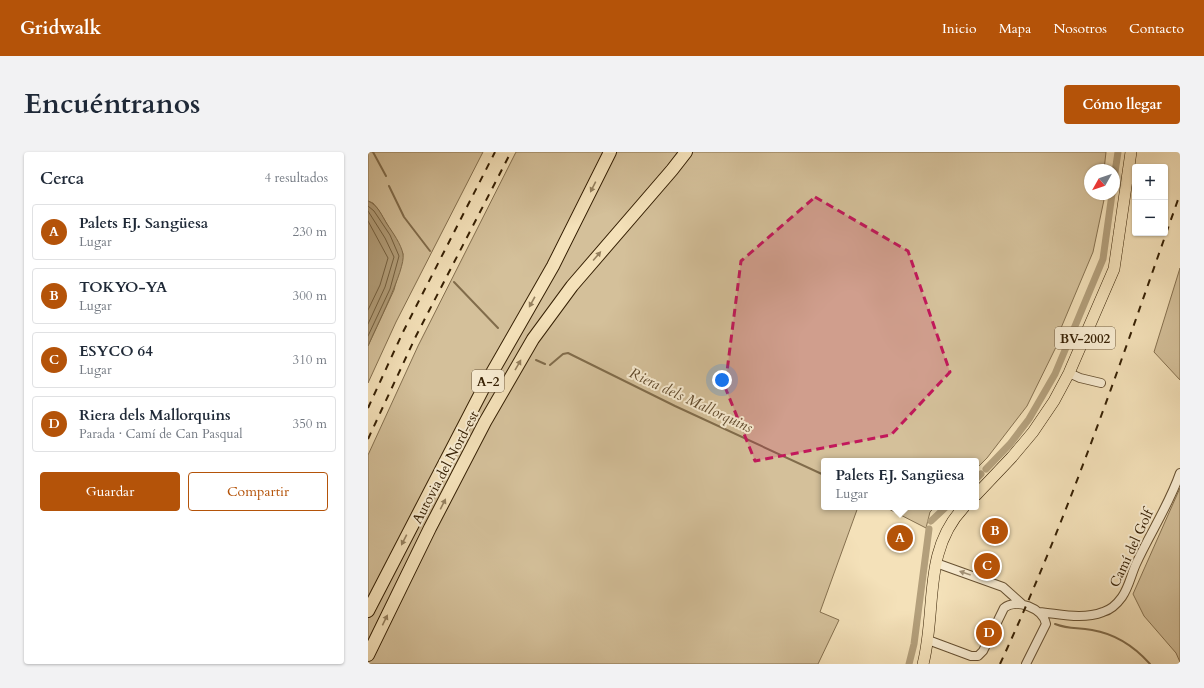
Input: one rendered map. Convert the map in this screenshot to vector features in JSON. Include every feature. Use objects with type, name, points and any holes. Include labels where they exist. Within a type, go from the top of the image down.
[{"type":"highway","name":"Autovia del Nord-est","points":[[368,611],[482,392],[553,266],[610,152]]},
{"type":"highway","name":"Autovia del Nord-est","points":[[368,656],[430,528],[478,436],[533,339],[572,286],[686,152]]},
{"type":"main road","name":"BV-2002","points":[[979,492],[1010,460],[1033,432],[1054,402],[1069,373],[1114,269],[1131,152]]},
{"type":"main road","points":[[923,664],[928,640],[936,563],[944,534],[961,510]]},
{"type":"street","points":[[1069,373],[1101,383]]},
{"type":"street","name":"Camí del Golf","points":[[1022,605],[1039,612],[1075,617],[1088,616],[1103,612],[1116,604],[1125,592],[1136,564],[1174,489],[1180,473]]},
{"type":"street","points":[[936,563],[1003,587],[1022,605]]},
{"type":"street","points":[[928,640],[971,656],[978,656],[983,651],[1004,608],[1010,604],[1022,605]]},
{"type":"street","points":[[1026,664],[1045,627],[1046,621],[1039,612]]},
{"type":"highlighted area","points":[[815,197],[908,251],[950,372],[891,435],[755,461],[725,387],[741,261]]},
{"type":"shaded area","points":[[368,152],[483,152],[396,322],[368,383],[368,346],[394,290],[403,254],[378,209],[373,203],[368,201]]},
{"type":"shaded area","points":[[516,152],[1106,152],[1105,164],[1084,164],[1084,200],[1104,200],[1093,252],[1061,328],[1057,345],[1027,406],[987,458],[979,466],[979,458],[821,458],[821,510],[857,510],[820,612],[839,620],[818,664],[368,664],[368,455],[418,346]]},
{"type":"shaded area","points":[[1180,268],[1180,380],[1154,352]]},
{"type":"shaded area","points":[[1180,488],[1180,662],[1176,653],[1144,616],[1133,594]]},
{"type":"shaded area","points":[[891,510],[932,510],[930,512],[926,528]]},
{"type":"water","points":[[368,201],[379,211],[399,242],[403,254],[403,262],[395,285],[368,346]]},
{"type":"waterway","name":"Riera dels Mallorquins","points":[[373,152],[386,176]]},
{"type":"waterway","points":[[1116,164],[1118,152]]},
{"type":"waterway","name":"Riera dels Mallorquins","points":[[389,186],[404,217],[430,251]]},
{"type":"waterway","points":[[986,469],[1010,444],[1029,419],[1055,374],[1103,259],[1111,200]]},
{"type":"waterway","name":"Riera dels Mallorquins","points":[[454,282],[498,328]]},
{"type":"waterway","name":"Riera dels Mallorquins","points":[[550,365],[563,354],[568,353],[675,406],[821,474]]},
{"type":"waterway","name":"Riera dels Mallorquins","points":[[536,360],[545,364]]},
{"type":"waterway","points":[[931,521],[943,510]]},
{"type":"waterway","points":[[909,664],[914,644],[929,529]]},
{"type":"waterway","points":[[1055,624],[1070,628],[1092,630],[1109,634],[1131,646],[1150,664]]},
{"type":"railway","points":[[368,408],[403,332],[495,152]]},
{"type":"railway","points":[[368,439],[416,336],[511,152]]},
{"type":"railway","points":[[1000,664],[1050,548],[1096,431],[1180,194]]},
{"type":"place","name":"TOKYO-YA","points":[[995,531]]},
{"type":"place","name":"Palets F.J. Sangüesa","points":[[900,538]]},
{"type":"place","name":"ESYCO 64","points":[[987,566]]},
{"type":"place","name":"Riera dels Mallorquins","points":[[989,633]]}]
